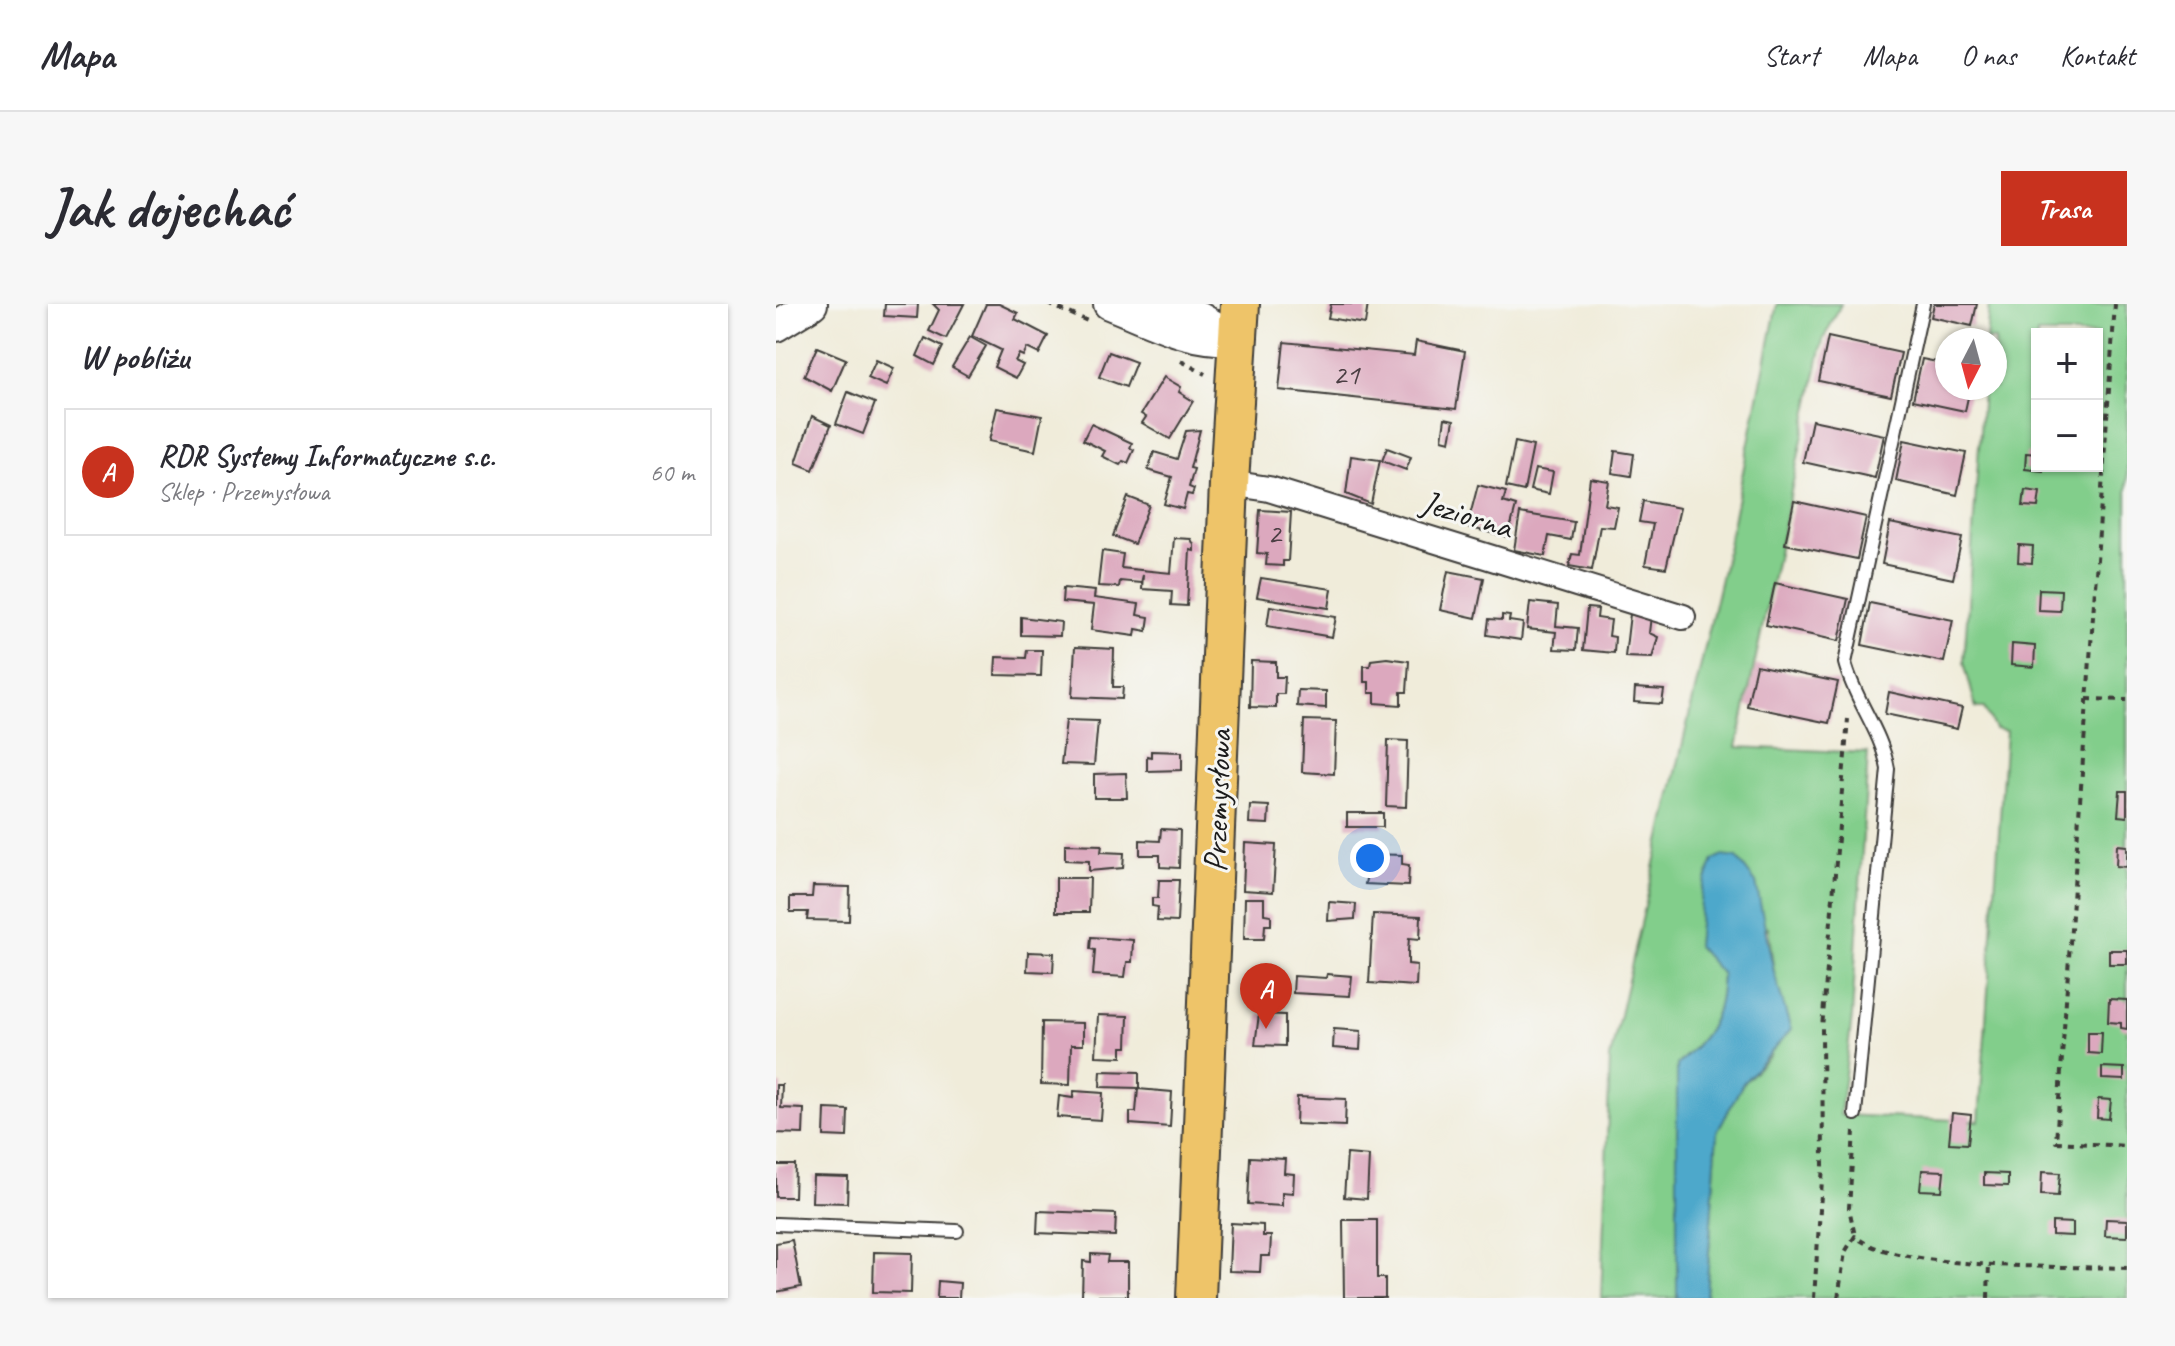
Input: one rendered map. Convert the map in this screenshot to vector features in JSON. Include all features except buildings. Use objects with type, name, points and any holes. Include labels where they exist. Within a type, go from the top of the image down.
[{"type":"main road","name":"Przemysłowa","points":[[1196,1298],[1229,483],[1239,322]]},
{"type":"street","points":[[776,326],[812,304]]},
{"type":"street","points":[[1116,307],[1192,308],[1239,322]]},
{"type":"street","points":[[1116,307],[1188,337],[1211,342],[1239,322]]},
{"type":"street","name":"Jeziorna","points":[[1229,483],[1269,489],[1683,617]]},
{"type":"lane","points":[[1855,1114],[1888,769],[1875,728],[1851,688],[1845,663],[1923,304]]},
{"type":"lane","points":[[776,1224],[957,1231]]},
{"type":"path","points":[[2115,304],[2056,1142],[2127,1146]]},
{"type":"path","points":[[1814,1298],[1823,1165],[1822,1028],[1851,688]]},
{"type":"path","points":[[2087,699],[2127,700]]},
{"type":"path","points":[[1855,1114],[1849,1208],[1855,1236],[1863,1243],[1891,1253],[1989,1262],[2127,1268]]},
{"type":"path","points":[[1838,1298],[1845,1252],[1855,1236]]},
{"type":"path","points":[[1988,1298],[1989,1262]]},
{"type":"green space","points":[[1777,304],[1841,304],[1823,340],[1737,747],[1868,753],[1852,1017],[1840,1115],[1979,1121],[2006,731],[1995,729],[1984,708],[1976,708],[1964,662],[1982,400],[2007,400],[2007,328],[1987,328],[1989,304],[2127,304],[2127,1298],[1706,1298],[1717,1132],[1743,1083],[1771,1055],[1774,972],[1768,927],[1722,974],[1716,1015],[1698,1043],[1677,1065],[1677,1298],[1601,1298],[1610,1058],[1724,565]]},
{"type":"water","points":[[1721,856],[1737,858],[1756,883],[1774,972],[1791,1030],[1743,1083],[1717,1132],[1706,1298],[1677,1298],[1677,1065],[1705,1034],[1719,1003],[1722,974],[1697,946],[1702,891],[1713,860]]},
{"type":"place","name":"RDR Systemy Informatyczne s.c.","points":[[1266,1029]]}]
